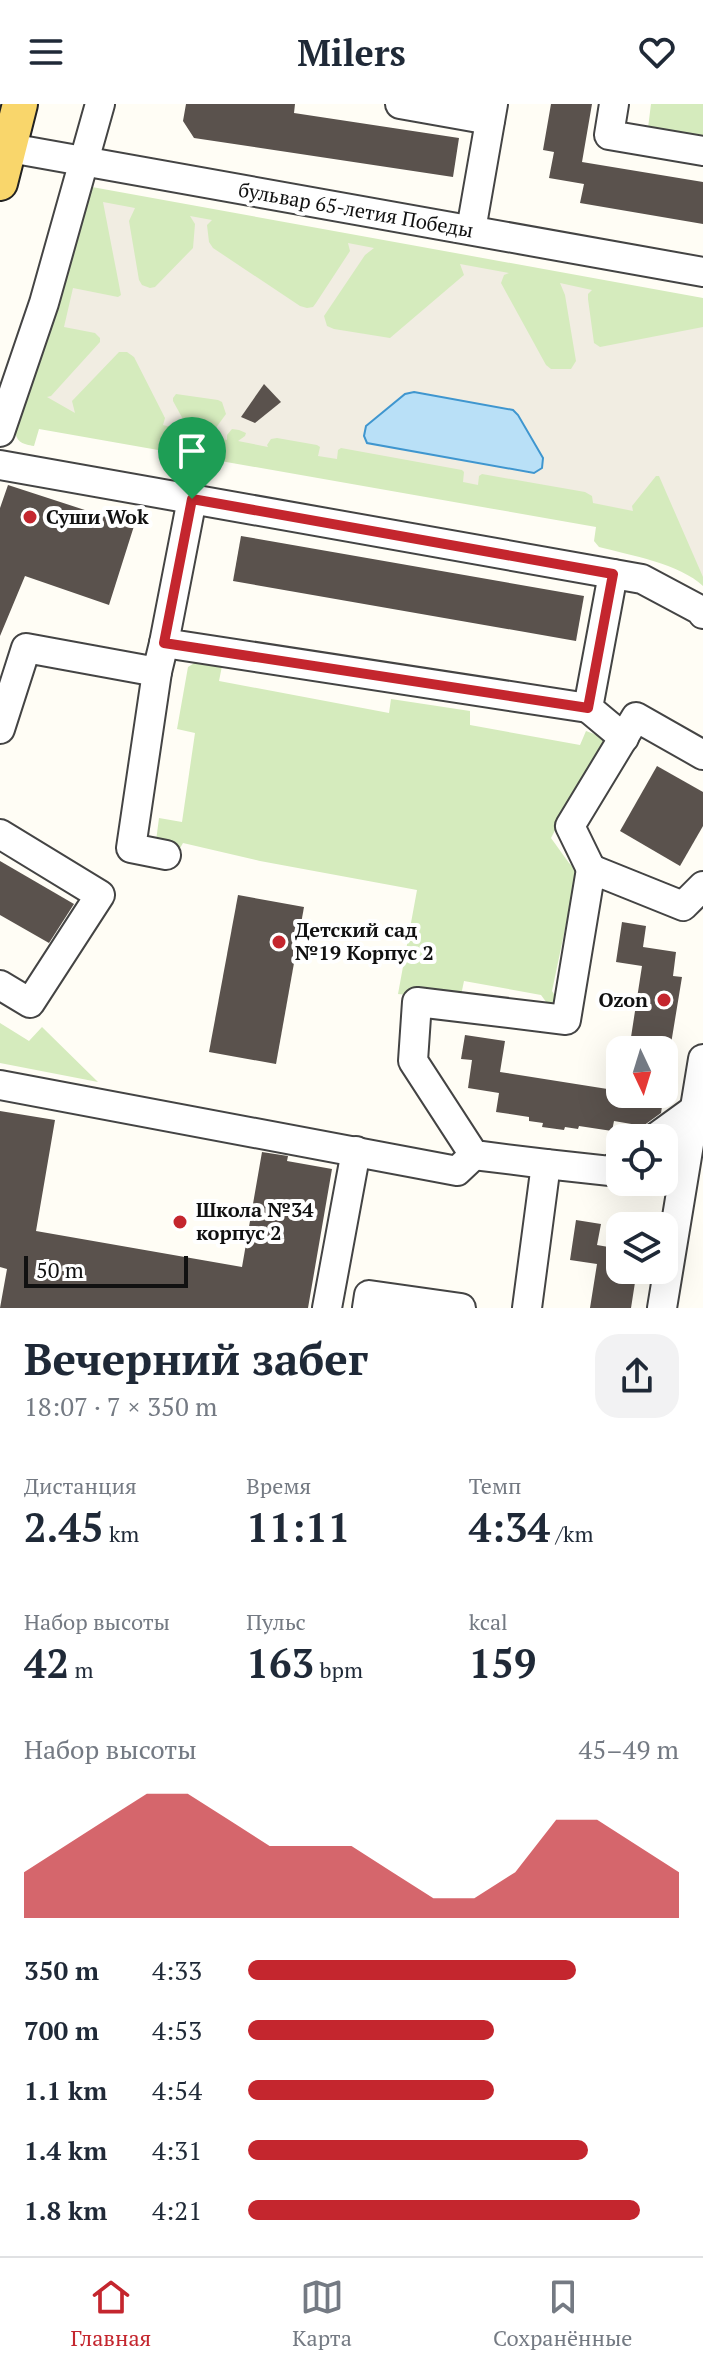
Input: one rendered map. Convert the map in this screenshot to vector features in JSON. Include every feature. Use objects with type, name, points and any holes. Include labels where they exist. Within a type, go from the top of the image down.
[{"type":"main road","points":[[0,183],[20,104]]},
{"type":"street","points":[[0,432],[44,303],[100,104]]},
{"type":"street","points":[[400,104],[492,112],[471,230]]},
{"type":"street","points":[[614,104],[609,135],[703,151]]},
{"type":"street","name":"бульвар 65-летия Победы","points":[[10,148],[703,272]]},
{"type":"street","points":[[0,465],[642,579],[703,614]]},
{"type":"street","points":[[166,855],[131,848],[157,672],[192,499]]},
{"type":"street","points":[[588,708],[613,574]]},
{"type":"street","points":[[164,643],[588,708],[624,738]]},
{"type":"street","points":[[0,729],[26,648],[157,672]]},
{"type":"street","points":[[606,1171],[474,1155],[413,1061],[417,1002],[566,1020],[591,869],[570,826],[636,717],[703,755]]},
{"type":"street","points":[[0,834],[100,895],[30,1003],[0,985]]},
{"type":"street","points":[[591,869],[683,906],[703,886]]},
{"type":"street","points":[[662,1308],[703,1059]]},
{"type":"street","points":[[0,1085],[457,1171],[474,1155]]},
{"type":"street","points":[[674,1124],[695,1109]]},
{"type":"street","points":[[327,1308],[356,1151]]},
{"type":"street","points":[[527,1308],[546,1164]]},
{"type":"street","points":[[367,1308],[369,1295],[461,1308]]},
{"type":"green space","points":[[651,104],[703,104],[703,146],[647,136]]},
{"type":"green space","points":[[92,187],[703,298],[703,586],[668,566],[599,547],[594,541],[596,527],[39,429],[34,446],[21,442],[15,431]]},
{"type":"green space","points":[[196,662],[222,666],[219,681],[389,713],[391,699],[470,711],[470,725],[580,745],[586,731],[605,738],[610,743],[601,767],[589,765],[551,838],[580,873],[582,906],[570,905],[552,991],[563,1008],[555,1014],[541,995],[464,981],[460,1000],[398,994],[417,890],[260,861],[183,843],[179,850],[156,841],[159,818],[182,822],[195,733],[177,729],[188,667]]},
{"type":"green space","points":[[0,1023],[29,1041],[42,1027],[98,1082],[0,1063]]},
{"type":"shaded area","points":[[103,202],[135,208],[129,221],[139,280],[150,288],[155,287],[193,248],[195,224],[190,216],[212,220],[207,225],[213,248],[307,308],[313,307],[350,251],[348,243],[374,248],[365,255],[324,316],[327,326],[334,329],[390,338],[464,275],[460,264],[509,273],[504,275],[501,283],[551,369],[571,369],[576,361],[565,295],[560,283],[592,290],[588,299],[594,343],[600,347],[703,327],[703,577],[659,476],[632,506],[633,511],[593,503],[592,496],[585,492],[482,474],[478,485],[463,482],[462,470],[341,448],[337,459],[318,456],[320,447],[317,445],[277,438],[271,439],[268,447],[238,441],[246,433],[232,429],[227,440],[210,436],[226,414],[222,402],[176,394],[173,401],[190,432],[163,425],[165,418],[134,357],[127,352],[119,352],[72,401],[75,413],[47,397],[100,342],[95,333],[64,327],[73,288],[118,297],[121,295]]},
{"type":"water","points":[[414,392],[513,410],[543,458],[542,468],[534,473],[367,443],[364,436],[366,426],[405,394]]},
{"type":"building","points":[[186,104],[295,104],[294,113],[459,138],[453,177],[194,138],[183,121]]},
{"type":"building","points":[[551,104],[592,104],[582,162],[703,182],[703,224],[580,203],[584,184],[549,178],[554,152],[543,150]]},
{"type":"building","points":[[264,384],[281,402],[255,423],[241,417]]},
{"type":"building","points":[[8,485],[134,526],[109,605],[25,576],[0,636],[0,508]]},
{"type":"building","points":[[241,536],[584,596],[576,641],[233,581]]},
{"type":"building","points":[[657,766],[703,792],[703,826],[680,866],[620,831]]},
{"type":"building","points":[[0,861],[74,904],[49,943],[0,915]]},
{"type":"building","points":[[238,895],[304,907],[276,1064],[209,1052]]},
{"type":"building","points":[[622,922],[646,926],[643,947],[676,952],[673,976],[682,977],[672,1036],[631,1036],[642,966],[616,962]]},
{"type":"building","points":[[465,1035],[505,1041],[500,1072],[606,1089],[606,1108],[662,1108],[661,1113],[646,1124],[614,1121],[613,1124],[606,1124],[606,1130],[579,1126],[578,1129],[565,1127],[564,1130],[542,1127],[543,1123],[529,1121],[529,1117],[496,1112],[499,1093],[468,1088],[472,1060],[461,1059]]},
{"type":"building","name":"Школа №34 корпус 2","points":[[0,1111],[55,1120],[36,1231],[242,1267],[262,1152],[288,1156],[287,1161],[332,1169],[308,1308],[0,1308],[7,1269],[0,1267]]},
{"type":"building","points":[[576,1220],[601,1224],[597,1245],[606,1247],[606,1284],[635,1284],[631,1308],[590,1308],[597,1264],[570,1260]]},
{"type":"place","name":"Суши Wok","points":[[30,517]]},
{"type":"place","name":"Детский сад №19 Корпус 2","points":[[279,942]]},
{"type":"place","name":"Ozon","points":[[664,1000]]},
{"type":"place","name":"Школа №34 корпус 2","points":[[180,1222]]},
{"type":"route","points":[[192,499],[613,574],[588,708],[164,643],[192,499]]}]
